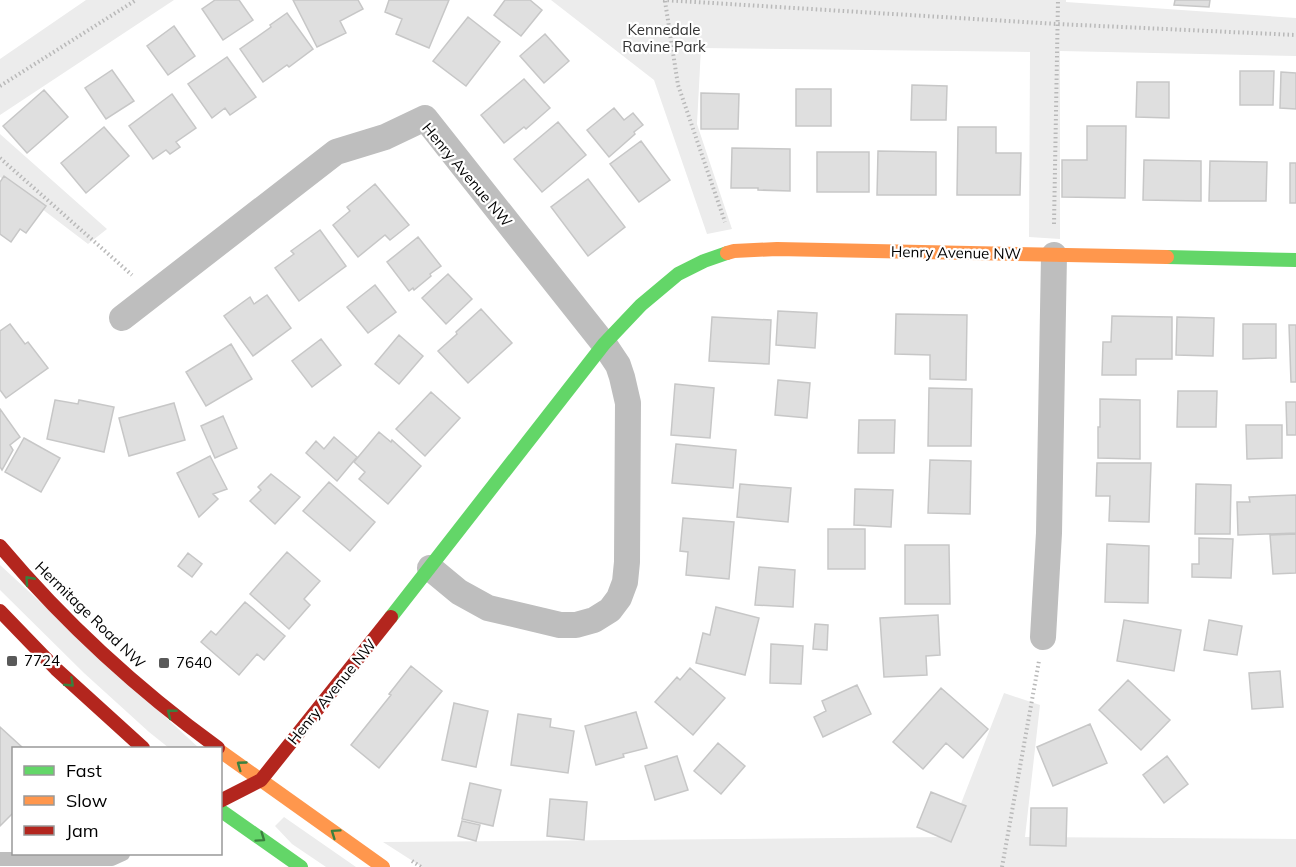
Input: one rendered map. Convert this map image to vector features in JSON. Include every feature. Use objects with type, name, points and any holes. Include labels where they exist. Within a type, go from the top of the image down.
[{"type":"street","name":"Henry Avenue NW","points":[[122,318],[336,152],[384,137],[425,118],[604,344],[618,365],[627,404],[627,562],[625,582],[619,598],[610,610],[594,620],[576,625],[560,625],[488,608],[468,597],[430,568]]},
{"type":"street","name":"Henry Avenue NW","points":[[222,800],[261,780],[604,344],[641,305],[678,274],[704,261],[734,251],[777,249],[1296,260]]},
{"type":"street","points":[[1043,637],[1049,533],[1054,255]]},
{"type":"street","name":"Hermitage Road NW","points":[[0,546],[48,601],[108,659],[167,710],[215,747]]},
{"type":"street","points":[[0,611],[56,669],[142,747]]},
{"type":"street","name":"Hermitage Road NW","points":[[222,752],[383,867]]},
{"type":"street","points":[[222,811],[301,867]]},
{"type":"lane","points":[[0,859],[112,859],[121,855]]},
{"type":"path","points":[[0,86],[136,0]]},
{"type":"path","points":[[734,251],[678,85],[664,0],[731,2],[1057,24],[1296,35]]},
{"type":"path","points":[[1054,255],[1058,0]]},
{"type":"path","points":[[0,158],[153,294]]},
{"type":"path","points":[[1002,867],[1043,637]]},
{"type":"green space","points":[[86,0],[174,0],[0,115],[0,59]]},
{"type":"green space","name":"Kennedale Ravine Park","points":[[551,0],[1066,0],[1066,2],[1296,18],[1296,56],[1060,51],[1060,239],[1029,237],[1030,52],[701,48],[697,124],[732,229],[707,234],[654,80]]},
{"type":"green space","points":[[0,134],[107,229],[88,244],[0,177]]},
{"type":"green space","points":[[0,565],[198,747],[168,747],[84,673],[0,590]]},
{"type":"green space","points":[[1004,693],[1040,705],[1025,837],[1296,839],[1296,867],[422,867],[383,842],[948,837]]},
{"type":"green space","points":[[284,817],[356,867],[326,867],[292,844],[275,826]]},
{"type":"building","points":[[215,0],[239,0],[253,20],[223,40],[202,9]]},
{"type":"building","points":[[293,0],[358,0],[363,9],[340,21],[346,33],[317,47]]},
{"type":"building","points":[[389,0],[449,0],[429,48],[396,34],[402,19],[385,12]]},
{"type":"building","points":[[505,0],[530,0],[542,10],[521,36],[494,15]]},
{"type":"building","points":[[1175,0],[1210,0],[1209,7],[1174,5]]},
{"type":"building","points":[[287,13],[313,49],[289,67],[287,65],[263,82],[240,49]]},
{"type":"building","points":[[468,17],[500,42],[466,86],[433,61]]},
{"type":"building","points":[[174,26],[195,56],[168,75],[147,46]]},
{"type":"building","points":[[545,34],[569,61],[544,83],[520,56]]},
{"type":"building","points":[[227,57],[256,97],[230,115],[225,108],[212,118],[188,84]]},
{"type":"building","points":[[112,70],[134,101],[106,119],[85,88]]},
{"type":"building","points":[[1240,71],[1274,71],[1273,105],[1240,105]]},
{"type":"building","points":[[1281,72],[1296,73],[1296,109],[1280,108]]},
{"type":"building","points":[[524,79],[550,108],[526,129],[524,127],[504,143],[481,115]]},
{"type":"building","points":[[1137,82],[1169,82],[1169,118],[1136,117]]},
{"type":"building","points":[[912,85],[947,86],[946,120],[911,120]]},
{"type":"building","points":[[796,89],[831,89],[831,126],[796,126]]},
{"type":"building","points":[[44,90],[68,117],[27,153],[3,126]]},
{"type":"building","points":[[701,93],[739,94],[738,129],[701,129]]},
{"type":"building","points":[[172,94],[196,128],[176,142],[180,147],[170,154],[166,150],[153,159],[129,126]]},
{"type":"building","points":[[614,108],[624,120],[633,113],[643,125],[609,157],[587,130]]},
{"type":"building","points":[[558,122],[586,155],[542,192],[514,159]]},
{"type":"building","points":[[1087,126],[1126,126],[1125,198],[1062,197],[1062,160],[1087,160]]},
{"type":"building","points":[[104,127],[129,156],[86,193],[61,163]]},
{"type":"building","points":[[958,127],[996,127],[996,153],[1021,153],[1020,195],[957,195]]},
{"type":"building","points":[[641,141],[670,180],[639,202],[610,164]]},
{"type":"building","points":[[732,148],[790,149],[790,191],[731,188]]},
{"type":"building","points":[[878,151],[936,152],[936,195],[877,195]]},
{"type":"building","points":[[817,152],[869,152],[869,192],[817,192]]},
{"type":"building","points":[[1144,160],[1201,161],[1201,201],[1143,200]]},
{"type":"building","points":[[1210,161],[1267,162],[1266,201],[1209,201]]},
{"type":"building","points":[[1290,163],[1296,163],[1296,203],[1290,203]]},
{"type":"building","points":[[4,176],[46,206],[26,233],[20,229],[11,242],[0,234],[0,182]]},
{"type":"building","points":[[588,179],[625,227],[588,256],[551,207]]},
{"type":"building","points":[[375,184],[409,225],[390,240],[385,235],[358,257],[333,225],[350,211],[347,207]]},
{"type":"building","points":[[320,230],[346,266],[299,301],[275,268],[294,254],[291,251]]},
{"type":"building","points":[[418,237],[441,266],[414,290],[413,288],[409,291],[387,262]]},
{"type":"building","points":[[448,274],[472,299],[446,324],[422,298]]},
{"type":"building","points":[[375,285],[396,312],[368,333],[347,307]]},
{"type":"building","points":[[267,295],[291,328],[253,356],[224,316],[250,297],[254,304]]},
{"type":"building","points":[[481,309],[512,343],[468,383],[438,351]]},
{"type":"building","points":[[778,311],[817,313],[815,348],[776,345]]},
{"type":"building","points":[[896,314],[967,315],[966,380],[930,379],[930,355],[895,354]]},
{"type":"building","points":[[1112,316],[1172,317],[1172,359],[1136,359],[1136,375],[1102,375],[1103,342],[1111,342]]},
{"type":"building","points":[[712,317],[771,320],[769,364],[709,361]]},
{"type":"building","points":[[1177,317],[1214,318],[1213,356],[1176,355]]},
{"type":"building","points":[[10,324],[25,344],[28,342],[48,368],[6,398],[0,390],[0,331]]},
{"type":"building","points":[[1243,324],[1276,324],[1276,358],[1243,359]]},
{"type":"building","points":[[1289,325],[1296,325],[1296,382],[1291,382]]},
{"type":"building","points":[[399,335],[423,356],[399,384],[375,364]]},
{"type":"building","points":[[321,339],[341,365],[312,387],[292,361]]},
{"type":"building","points":[[231,344],[252,379],[206,406],[186,372]]},
{"type":"building","points":[[778,380],[810,383],[807,418],[775,415]]},
{"type":"building","points":[[675,384],[714,388],[710,438],[671,435]]},
{"type":"building","points":[[929,388],[972,389],[971,446],[928,446]]},
{"type":"building","points":[[1178,391],[1217,391],[1216,427],[1177,427]]},
{"type":"building","points":[[431,392],[460,418],[425,456],[396,429]]},
{"type":"building","points":[[1100,399],[1140,400],[1140,459],[1098,458]]},
{"type":"building","points":[[55,400],[78,404],[79,400],[114,407],[104,452],[47,439]]},
{"type":"building","points":[[1286,402],[1296,402],[1296,435],[1287,435]]},
{"type":"building","points":[[174,403],[185,440],[129,456],[119,418]]},
{"type":"building","points":[[0,409],[20,437],[10,445],[13,450],[2,470],[0,467]]},
{"type":"building","points":[[223,416],[237,448],[215,458],[201,426]]},
{"type":"building","points":[[859,420],[895,420],[894,453],[858,453]]},
{"type":"building","points":[[1246,425],[1282,425],[1282,458],[1247,459]]},
{"type":"building","points":[[379,432],[391,442],[392,440],[421,466],[388,504],[359,479],[365,472],[354,462]]},
{"type":"building","points":[[334,437],[357,457],[337,481],[306,453],[316,441],[324,449]]},
{"type":"building","points":[[24,438],[60,458],[41,492],[5,472]]},
{"type":"building","points":[[676,444],[736,450],[733,488],[672,483]]},
{"type":"building","points":[[210,456],[227,489],[213,494],[218,499],[199,517],[177,473]]},
{"type":"building","points":[[930,460],[971,461],[970,514],[928,513]]},
{"type":"building","points":[[1097,463],[1151,463],[1149,522],[1109,521],[1110,496],[1096,496]]},
{"type":"building","points":[[271,474],[300,497],[275,524],[250,501],[261,490],[258,487]]},
{"type":"building","points":[[329,482],[375,522],[350,551],[303,511]]},
{"type":"building","points":[[740,484],[791,488],[788,522],[737,517]]},
{"type":"building","points":[[1196,484],[1231,485],[1230,534],[1195,534]]},
{"type":"building","points":[[855,489],[893,490],[891,527],[854,525]]},
{"type":"building","points":[[1296,495],[1296,533],[1238,535],[1237,502],[1250,502],[1249,497]]},
{"type":"building","points":[[683,518],[734,522],[729,579],[686,575],[688,552],[680,551]]},
{"type":"building","points":[[828,529],[865,529],[865,569],[828,569]]},
{"type":"building","points":[[1296,534],[1296,573],[1273,574],[1270,535]]},
{"type":"building","points":[[1199,538],[1233,539],[1231,578],[1192,577],[1192,564],[1199,564]]},
{"type":"building","points":[[1107,544],[1149,546],[1148,603],[1105,602]]},
{"type":"building","points":[[905,545],[949,545],[950,604],[905,604]]},
{"type":"building","points":[[287,552],[320,581],[304,599],[310,605],[289,629],[250,594]]},
{"type":"building","points":[[188,553],[202,564],[192,577],[178,566]]},
{"type":"building","points":[[759,567],[795,570],[793,607],[755,605]]},
{"type":"building","points":[[245,602],[285,636],[264,660],[257,654],[239,675],[201,642],[211,631],[216,635]]},
{"type":"building","points":[[716,607],[759,618],[745,675],[696,663],[703,633],[710,635]]},
{"type":"building","points":[[938,615],[940,655],[926,656],[927,675],[884,677],[880,618]]},
{"type":"building","points":[[1124,620],[1181,630],[1174,671],[1117,661]]},
{"type":"building","points":[[1209,620],[1242,626],[1237,655],[1204,650]]},
{"type":"building","points":[[815,624],[828,625],[827,650],[813,649]]},
{"type":"building","points":[[771,644],[803,646],[801,684],[770,683]]},
{"type":"building","points":[[411,666],[442,691],[379,768],[351,745]]},
{"type":"building","points":[[690,668],[725,698],[693,735],[655,702],[677,677],[680,680]]},
{"type":"building","points":[[1280,671],[1283,707],[1252,709],[1249,673]]},
{"type":"building","points":[[1128,680],[1170,720],[1141,750],[1099,710]]},
{"type":"building","points":[[857,685],[871,714],[823,737],[814,717],[826,711],[822,701]]},
{"type":"building","points":[[941,688],[988,729],[963,758],[946,743],[923,769],[893,742]]},
{"type":"building","points":[[454,703],[488,711],[476,767],[442,760]]},
{"type":"building","points":[[636,712],[647,748],[623,754],[624,757],[596,765],[585,726]]},
{"type":"building","points":[[518,714],[551,719],[550,727],[574,731],[568,773],[511,765]]},
{"type":"building","points":[[1090,724],[1107,763],[1053,786],[1037,747]]},
{"type":"building","points":[[0,727],[22,747],[12,747],[12,814],[0,826]]},
{"type":"building","points":[[718,743],[745,766],[721,794],[694,771]]},
{"type":"building","points":[[677,756],[688,790],[655,800],[645,766]]},
{"type":"building","points":[[1167,756],[1188,784],[1164,803],[1143,775]]},
{"type":"building","points":[[470,783],[501,790],[493,826],[462,819]]},
{"type":"building","points":[[931,792],[966,806],[951,842],[917,827]]},
{"type":"building","points":[[550,799],[587,802],[584,840],[547,836]]},
{"type":"building","points":[[1031,808],[1067,808],[1066,846],[1030,845]]},
{"type":"building","points":[[462,821],[480,825],[476,841],[458,836]]},
{"type":"traffic: fast","points":[[391,617],[604,344],[641,305],[678,274],[727,253]]},
{"type":"traffic: fast","points":[[1167,257],[1296,260]]},
{"type":"traffic: fast","points":[[222,811],[301,867]]},
{"type":"traffic: slow","points":[[727,253],[777,249],[1167,257]]},
{"type":"traffic: slow","points":[[222,752],[383,867]]},
{"type":"traffic: jam","points":[[0,546],[76,628],[130,678],[217,747]]},
{"type":"traffic: jam","points":[[0,611],[56,669],[142,747]]},
{"type":"traffic: jam","points":[[222,800],[261,780],[391,617]]},
{"type":"place","name":"7724","points":[[12,661]]},
{"type":"place","name":"7640","points":[[164,663]]}]
